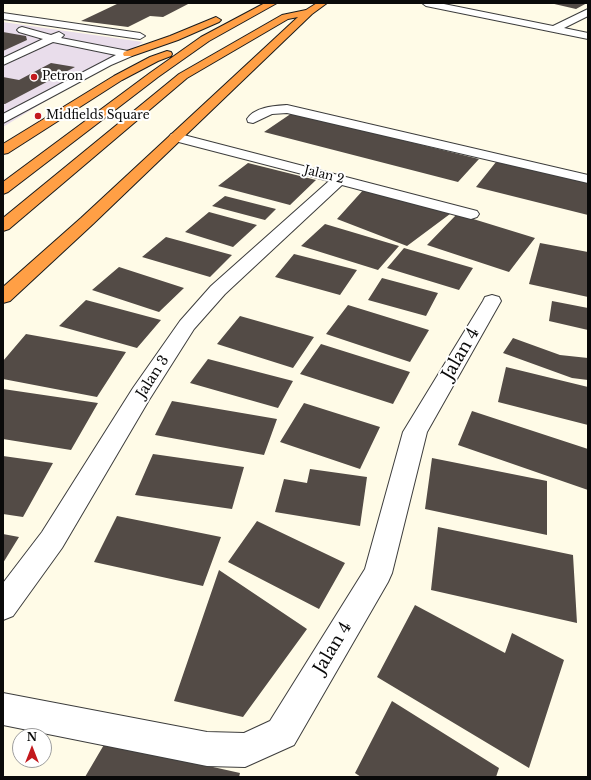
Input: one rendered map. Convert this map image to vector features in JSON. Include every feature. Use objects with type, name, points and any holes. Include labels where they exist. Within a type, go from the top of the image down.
[{"type":"highway","points":[[128,54],[174,38],[222,18],[273,3]]},
{"type":"highway","points":[[3,297],[88,221],[309,12],[324,3]]},
{"type":"highway","points":[[3,189],[154,75],[205,39],[260,8]]},
{"type":"highway","points":[[3,226],[184,76],[285,17],[309,12]]},
{"type":"highway","points":[[3,150],[118,78],[154,59],[205,39]]},
{"type":"street","points":[[426,3],[588,36]]},
{"type":"street","points":[[555,29],[588,12]]},
{"type":"street","points":[[3,16],[140,36],[52,40]]},
{"type":"street","points":[[3,62],[52,40],[61,34],[63,30],[57,24]]},
{"type":"street","points":[[10,28],[31,32],[52,40],[128,54]]},
{"type":"street","points":[[3,119],[107,63],[128,54]]},
{"type":"street","points":[[253,119],[269,110],[287,109],[588,179]]},
{"type":"street","name":"Jalan 2","points":[[176,137],[471,214]]},
{"type":"street","name":"Jalan 3","points":[[3,606],[52,540],[141,394],[187,325],[218,290],[340,179]]},
{"type":"street","name":"Jalan 4","points":[[3,709],[208,749],[245,750],[282,733],[378,573],[415,432],[492,301]]},
{"type":"shaded area","points":[[3,22],[143,42],[3,127]]},
{"type":"building","points":[[119,3],[190,3],[163,17],[150,16],[128,27],[81,21]]},
{"type":"building","points":[[550,3],[587,3],[576,9]]},
{"type":"building","points":[[3,32],[26,36],[27,40],[3,51]]},
{"type":"building","points":[[51,63],[75,67],[3,104],[3,77],[19,80]]},
{"type":"building","points":[[292,113],[479,159],[458,182],[264,132]]},
{"type":"building","points":[[496,162],[588,183],[588,215],[476,187]]},
{"type":"building","points":[[248,163],[316,180],[290,205],[218,186]]},
{"type":"building","points":[[365,188],[454,211],[407,246],[337,219]]},
{"type":"building","points":[[225,196],[276,209],[265,220],[212,206]]},
{"type":"building","points":[[209,212],[257,225],[233,247],[185,232]]},
{"type":"building","points":[[457,214],[535,238],[509,272],[427,245]]},
{"type":"building","points":[[325,224],[399,246],[378,270],[301,246]]},
{"type":"building","points":[[166,237],[232,255],[210,277],[142,257]]},
{"type":"building","points":[[540,243],[588,252],[588,297],[529,284]]},
{"type":"building","points":[[404,248],[473,268],[459,290],[387,268]]},
{"type":"building","points":[[294,254],[357,270],[340,295],[275,277]]},
{"type":"building","points":[[119,267],[184,288],[159,312],[92,290]]},
{"type":"building","points":[[382,278],[438,293],[426,316],[368,300]]},
{"type":"building","points":[[86,300],[161,320],[137,348],[59,326]]},
{"type":"building","points":[[552,301],[588,308],[588,330],[549,321]]},
{"type":"building","points":[[348,305],[429,330],[410,362],[326,334]]},
{"type":"building","points":[[240,316],[314,337],[293,368],[217,344]]},
{"type":"building","points":[[26,334],[126,352],[97,397],[3,379],[3,361]]},
{"type":"building","points":[[513,338],[560,355],[588,358],[588,380],[572,378],[503,353]]},
{"type":"building","points":[[321,344],[410,372],[393,404],[300,374]]},
{"type":"building","points":[[208,359],[293,381],[278,408],[190,383]]},
{"type":"building","points":[[506,367],[588,387],[588,425],[498,402]]},
{"type":"building","points":[[3,389],[98,403],[71,450],[3,439]]},
{"type":"building","points":[[172,401],[277,419],[264,455],[155,435]]},
{"type":"building","points":[[304,403],[380,427],[360,469],[280,442]]},
{"type":"building","points":[[472,411],[588,449],[588,490],[458,445]]},
{"type":"building","points":[[153,454],[244,467],[232,509],[135,495]]},
{"type":"building","points":[[3,456],[53,463],[23,517],[3,514]]},
{"type":"building","points":[[432,458],[547,481],[547,535],[425,509]]},
{"type":"building","points":[[310,469],[367,477],[360,526],[275,512],[284,479],[307,483]]},
{"type":"building","points":[[117,516],[221,537],[203,586],[94,562]]},
{"type":"building","points":[[257,521],[345,563],[319,609],[228,562]]},
{"type":"building","points":[[438,527],[573,555],[577,623],[431,590]]},
{"type":"building","points":[[3,534],[19,537],[3,563]]},
{"type":"building","points":[[219,570],[307,629],[243,717],[174,701]]},
{"type":"building","points":[[415,605],[505,653],[512,633],[564,660],[529,768],[377,677]]},
{"type":"building","points":[[392,701],[499,768],[496,777],[361,777],[355,773]]},
{"type":"building","points":[[105,743],[240,773],[239,777],[85,777]]},
{"type":"place","name":"Petron","points":[[34,77]]},
{"type":"place","name":"Midfields Square","points":[[38,116]]}]
